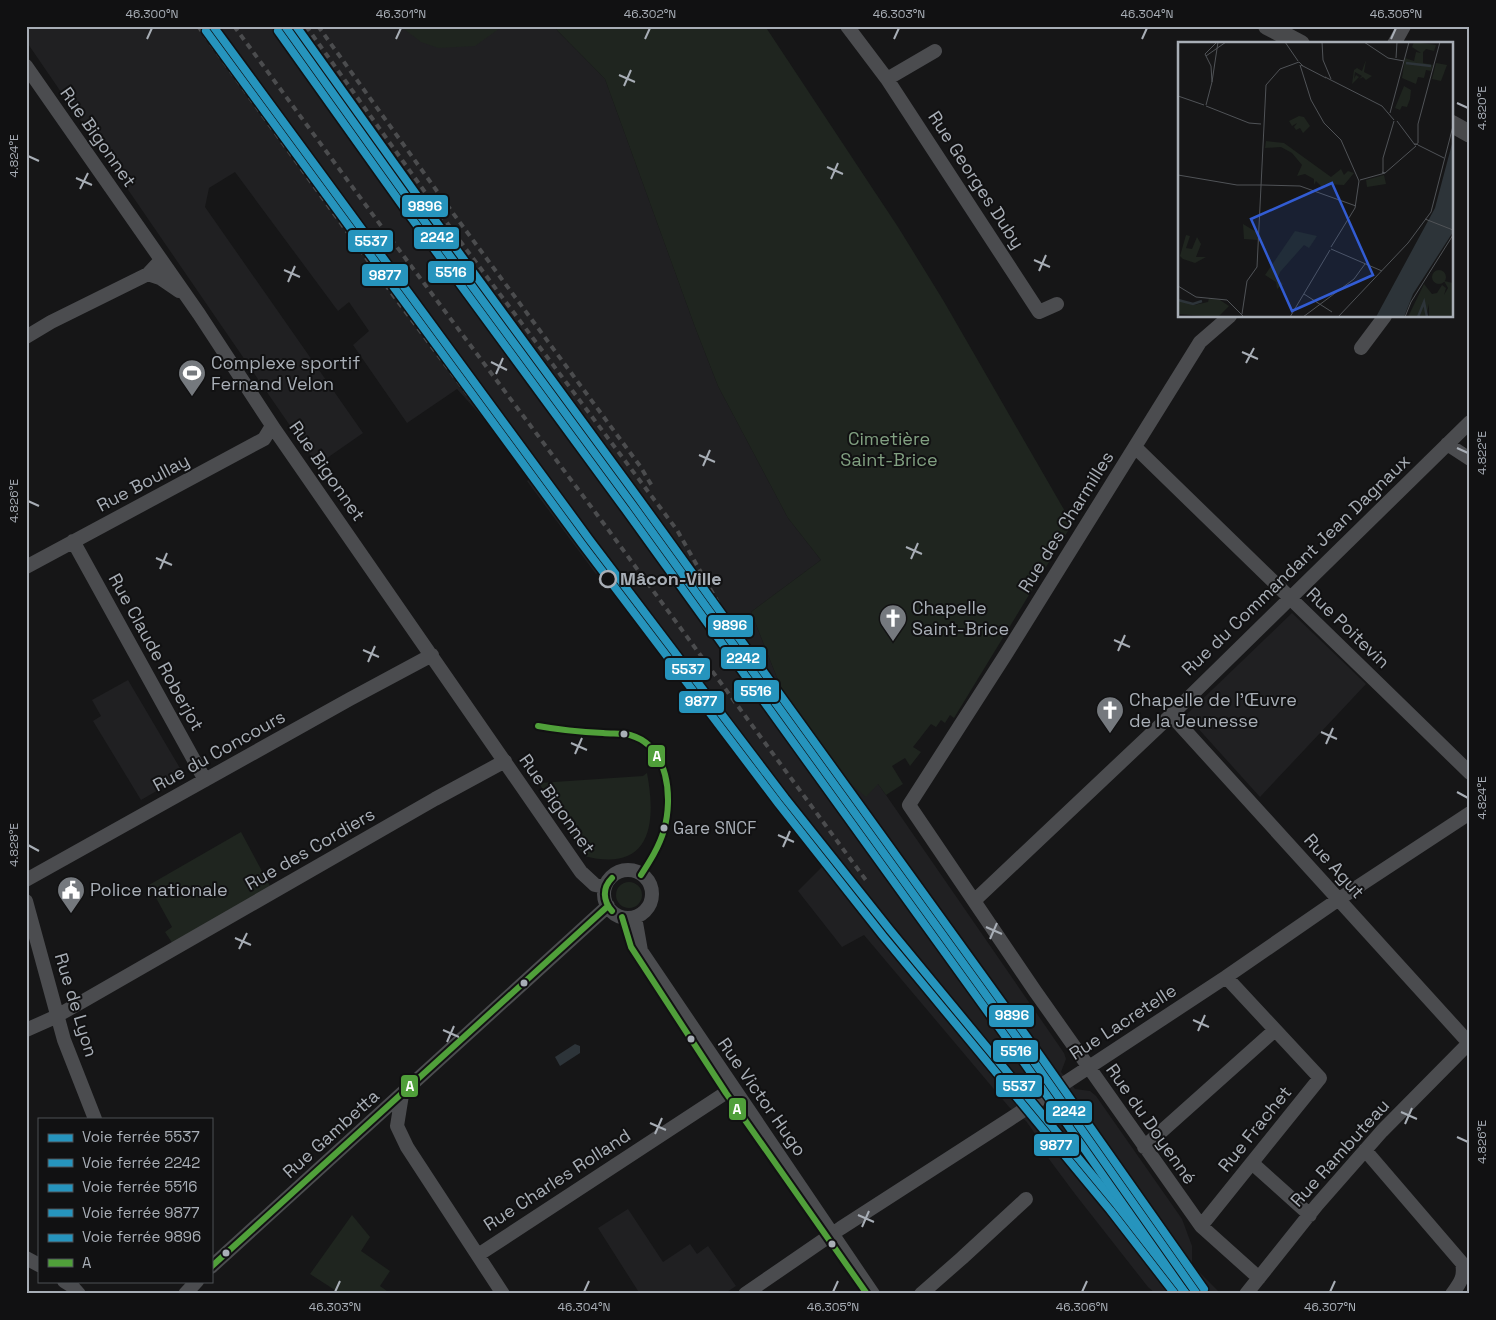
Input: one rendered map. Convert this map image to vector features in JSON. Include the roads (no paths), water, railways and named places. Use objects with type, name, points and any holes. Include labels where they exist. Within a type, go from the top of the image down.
[{"type":"main road","points":[[1267,26],[1297,42]]},
{"type":"main road","points":[[1454,125],[1470,134]]},
{"type":"street","name":"Rue Georges Duby","points":[[847,26],[886,78],[1039,312],[1057,304]]},
{"type":"street","points":[[1395,42],[1404,26]]},
{"type":"street","points":[[886,78],[935,51]]},
{"type":"street","name":"Rue Bigonnet","points":[[26,66],[200,314],[272,426],[581,872],[595,886],[605,887]]},
{"type":"street","points":[[26,337],[51,322],[148,274],[161,260]]},
{"type":"street","points":[[148,274],[160,278],[176,289],[200,314]]},
{"type":"street","name":"Rue des Charmilles","points":[[908,805],[1200,342],[1228,318]]},
{"type":"street","points":[[1361,348],[1384,318]]},
{"type":"street","name":"Rue du Commandant Jean Dagnaux","points":[[974,901],[1171,715],[1240,645],[1291,598],[1470,422]]},
{"type":"street","name":"Rue Boullay","points":[[26,567],[264,439],[272,426]]},
{"type":"street","points":[[1447,444],[1470,459]]},
{"type":"street","name":"Rue Poitevin","points":[[1135,447],[1470,773]]},
{"type":"street","name":"Rue Claude Roberjot","points":[[73,542],[206,780]]},
{"type":"street","name":"Rue du Concours","points":[[26,880],[432,655]]},
{"type":"street","name":"Rue Agut","points":[[1171,715],[1469,1043]]},
{"type":"street","name":"Rue des Cordiers","points":[[26,1030],[58,1016],[435,798],[505,761]]},
{"type":"street","name":"Rue du Doyenné","points":[[908,805],[1088,1068],[1201,1226],[1259,1278]]},
{"type":"street","name":"Rue Lacretelle","points":[[745,1294],[833,1234],[1226,977],[1339,899],[1470,813]]},
{"type":"street","points":[[630,870],[641,874],[648,881],[651,889],[649,906],[635,917],[622,917],[608,906],[605,900],[605,887],[612,876],[623,871],[630,870]]},
{"type":"street","name":"Rue de Lyon","points":[[26,901],[64,1040],[95,1118]]},
{"type":"street","name":"Rue Gambetta","points":[[212,1266],[608,906]]},
{"type":"street","name":"Rue Victor Hugo","points":[[635,917],[641,951],[873,1294]]},
{"type":"street","points":[[1144,1147],[1275,1030],[1226,977]]},
{"type":"street","name":"Rue Frachet","points":[[1201,1226],[1320,1078],[1275,1030]]},
{"type":"street","name":"Rue Rambuteau","points":[[1246,1294],[1310,1214],[1365,1150],[1469,1043]]},
{"type":"street","name":"Rue Charles Rolland","points":[[478,1254],[732,1088]]},
{"type":"street","points":[[402,1095],[397,1126],[404,1140],[503,1294]]},
{"type":"street","points":[[1365,1150],[1462,1263],[1464,1272],[1461,1282],[1452,1294]]},
{"type":"street","points":[[1252,1163],[1310,1214]]},
{"type":"street","points":[[922,1294],[1026,1199]]},
{"type":"street","points":[[26,1258],[38,1264]]},
{"type":"street","points":[[176,1294],[182,1282]]},
{"type":"street","points":[[185,1294],[196,1282]]},
{"type":"railway","points":[[198,26],[393,295],[472,400]]},
{"type":"railway","points":[[234,26],[868,883]]},
{"type":"railway","points":[[306,26],[463,245],[677,530],[771,696]]},
{"type":"railway","points":[[318,26],[447,205],[640,466],[652,486]]},
{"type":"rail line","name":"5537","points":[[213,26],[589,539],[785,798],[890,930],[1117,1205],[1186,1294]]},
{"type":"rail line","name":"2242","points":[[285,26],[414,207],[632,504],[1020,1042],[1197,1294]]},
{"type":"rail line","name":"9896","points":[[296,26],[1027,1037],[1204,1289]]},
{"type":"rail line","name":"9877","points":[[206,31],[582,544],[778,803],[883,936],[1110,1210],[1175,1294]]},
{"type":"rail line","name":"5516","points":[[278,31],[407,212],[625,509],[1013,1047],[1186,1294]]},
{"type":"place","name":"Complexe sportif Fernand Velon","points":[[192,397]]},
{"type":"place","name":"Mâcon-Ville","points":[[608,579]]},
{"type":"place","name":"Chapelle Saint-Brice","points":[[893,642]]},
{"type":"place","name":"Chapelle de l'Œuvre de la Jeunesse","points":[[1110,734]]},
{"type":"place","name":"Gare SNCF","points":[[664,828]]},
{"type":"place","name":"Police nationale","points":[[71,914]]},
{"type":"park label","name":"Cimetière Saint-Brice","points":[[889,449]]}]
